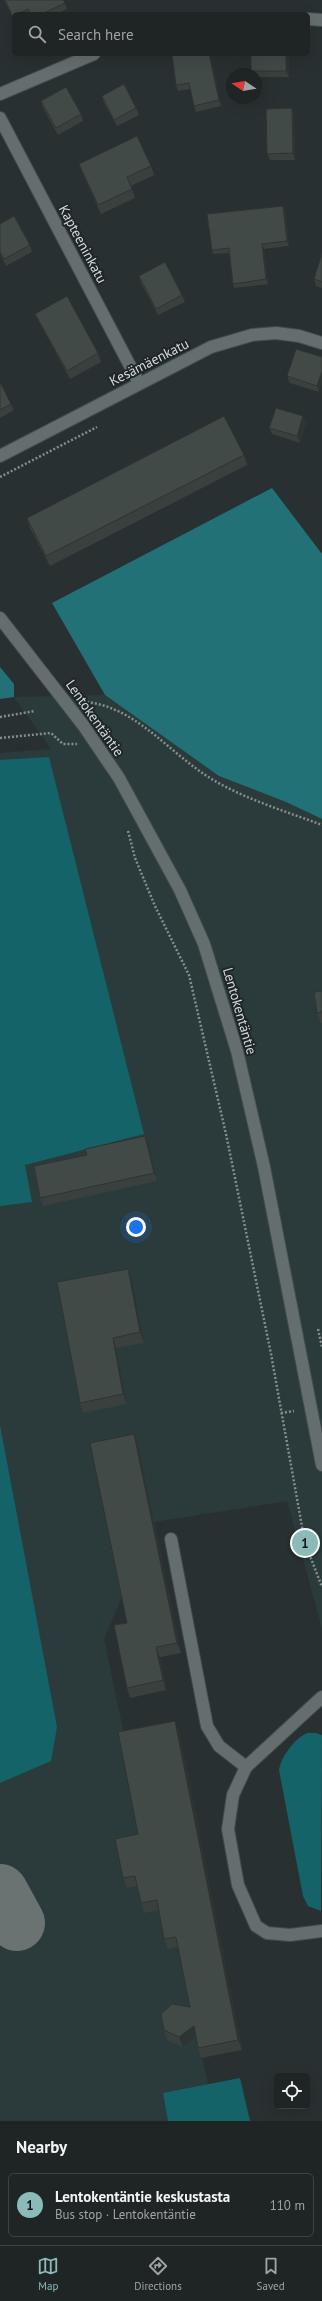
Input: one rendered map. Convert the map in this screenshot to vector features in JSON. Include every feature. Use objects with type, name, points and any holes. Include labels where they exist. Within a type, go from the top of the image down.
[{"type":"street","points":[[310,19],[322,20]]},
{"type":"street","points":[[0,94],[89,56]]},
{"type":"street","name":"Kapteeninkatu","points":[[0,118],[139,383]]},
{"type":"street","name":"Kesämäenkatu","points":[[0,456],[211,347],[252,335],[276,333],[299,336],[322,343]]},
{"type":"street","name":"Lentokentäntie","points":[[0,618],[84,725],[119,778],[180,890],[204,944],[237,1051],[264,1168],[322,1465]]},
{"type":"street","points":[[171,1539],[207,1726],[219,1746],[246,1767]]},
{"type":"street","points":[[322,1697],[246,1767],[233,1795],[228,1829],[238,1885],[256,1926],[267,1933],[290,1935],[322,1931]]},
{"type":"path","points":[[87,702],[103,704],[125,713],[210,778],[286,813],[322,825]]},
{"type":"path","points":[[0,717],[35,711]]},
{"type":"path","points":[[0,738],[51,733],[63,744],[79,744]]},
{"type":"path","points":[[74,738],[82,749]]},
{"type":"path","points":[[127,829],[135,858],[155,906],[188,975],[226,1134],[305,1543],[322,1587]]},
{"type":"path","points":[[318,1329],[322,1347]]},
{"type":"path","points":[[281,1413],[298,1410]]},
{"type":"shaded area","points":[[272,488],[322,554],[322,819],[286,802],[219,776],[105,695],[52,603]]},
{"type":"shaded area","points":[[0,667],[14,684],[14,697],[0,699]]},
{"type":"shaded area","points":[[105,695],[219,776],[286,802],[322,819],[322,1628],[287,1501],[154,1522],[104,1639],[169,1948],[180,1947],[208,2085],[199,2087],[205,2121],[0,2121],[0,753],[51,749],[14,697]]},
{"type":"shaded area","points":[[49,757],[144,1134],[25,1165],[32,1202],[0,1206],[0,760]]},
{"type":"shaded area","points":[[0,1425],[57,1727],[51,1761],[0,1783]]},
{"type":"shaded area","points":[[307,1733],[322,1735],[321,1911],[308,1906],[303,1896],[279,1770],[285,1754],[297,1739]]},
{"type":"shaded area","points":[[240,2078],[250,2121],[168,2121],[163,2093]]},
{"type":"building","points":[[5,0],[63,0],[65,3],[46,12],[29,12],[28,9],[22,12],[12,12],[12,15]]},
{"type":"building","points":[[172,56],[209,56],[219,100],[194,106],[189,83],[176,85]]},
{"type":"building","points":[[251,56],[286,56],[286,71],[262,71],[262,68],[251,68]]},
{"type":"building","points":[[124,84],[136,108],[114,120],[102,96]]},
{"type":"building","points":[[66,87],[81,114],[56,128],[41,101]]},
{"type":"building","points":[[292,108],[293,153],[267,154],[266,109]]},
{"type":"building","points":[[137,136],[151,166],[127,177],[132,189],[98,205],[79,164]]},
{"type":"building","points":[[283,206],[287,241],[262,244],[266,279],[233,284],[229,248],[212,250],[207,214]]},
{"type":"building","points":[[14,216],[30,245],[4,259],[0,252],[0,224]]},
{"type":"building","points":[[322,253],[322,282],[314,279]]},
{"type":"building","points":[[165,262],[182,295],[156,309],[139,276]]},
{"type":"building","points":[[67,296],[98,353],[67,371],[35,314]]},
{"type":"building","points":[[296,349],[322,357],[322,371],[317,386],[287,376]]},
{"type":"building","points":[[0,382],[11,404],[0,410]]},
{"type":"building","points":[[276,408],[303,416],[297,436],[269,428]]},
{"type":"building","points":[[224,416],[244,455],[46,556],[27,518]]},
{"type":"building","points":[[322,991],[322,1012],[317,1013],[314,992]]},
{"type":"building","points":[[145,1136],[154,1173],[40,1198],[34,1166],[87,1155],[85,1149]]},
{"type":"building","points":[[128,1269],[140,1332],[113,1338],[123,1394],[80,1403],[57,1282]]},
{"type":"building","points":[[134,1434],[177,1643],[156,1647],[163,1680],[127,1688],[114,1625],[127,1623],[90,1443]]},
{"type":"building","points":[[175,1721],[238,2040],[198,2048],[194,2026],[179,2037],[164,2030],[161,2014],[172,2004],[190,2007],[176,1937],[164,1939],[157,1900],[141,1903],[135,1876],[123,1878],[115,1839],[138,1834],[118,1732]]},
{"type":"taxiway","points":[[0,1892],[17,1923]]},
{"type":"place","name":"Lentokentäntie keskustasta","points":[[305,1543]]}]
